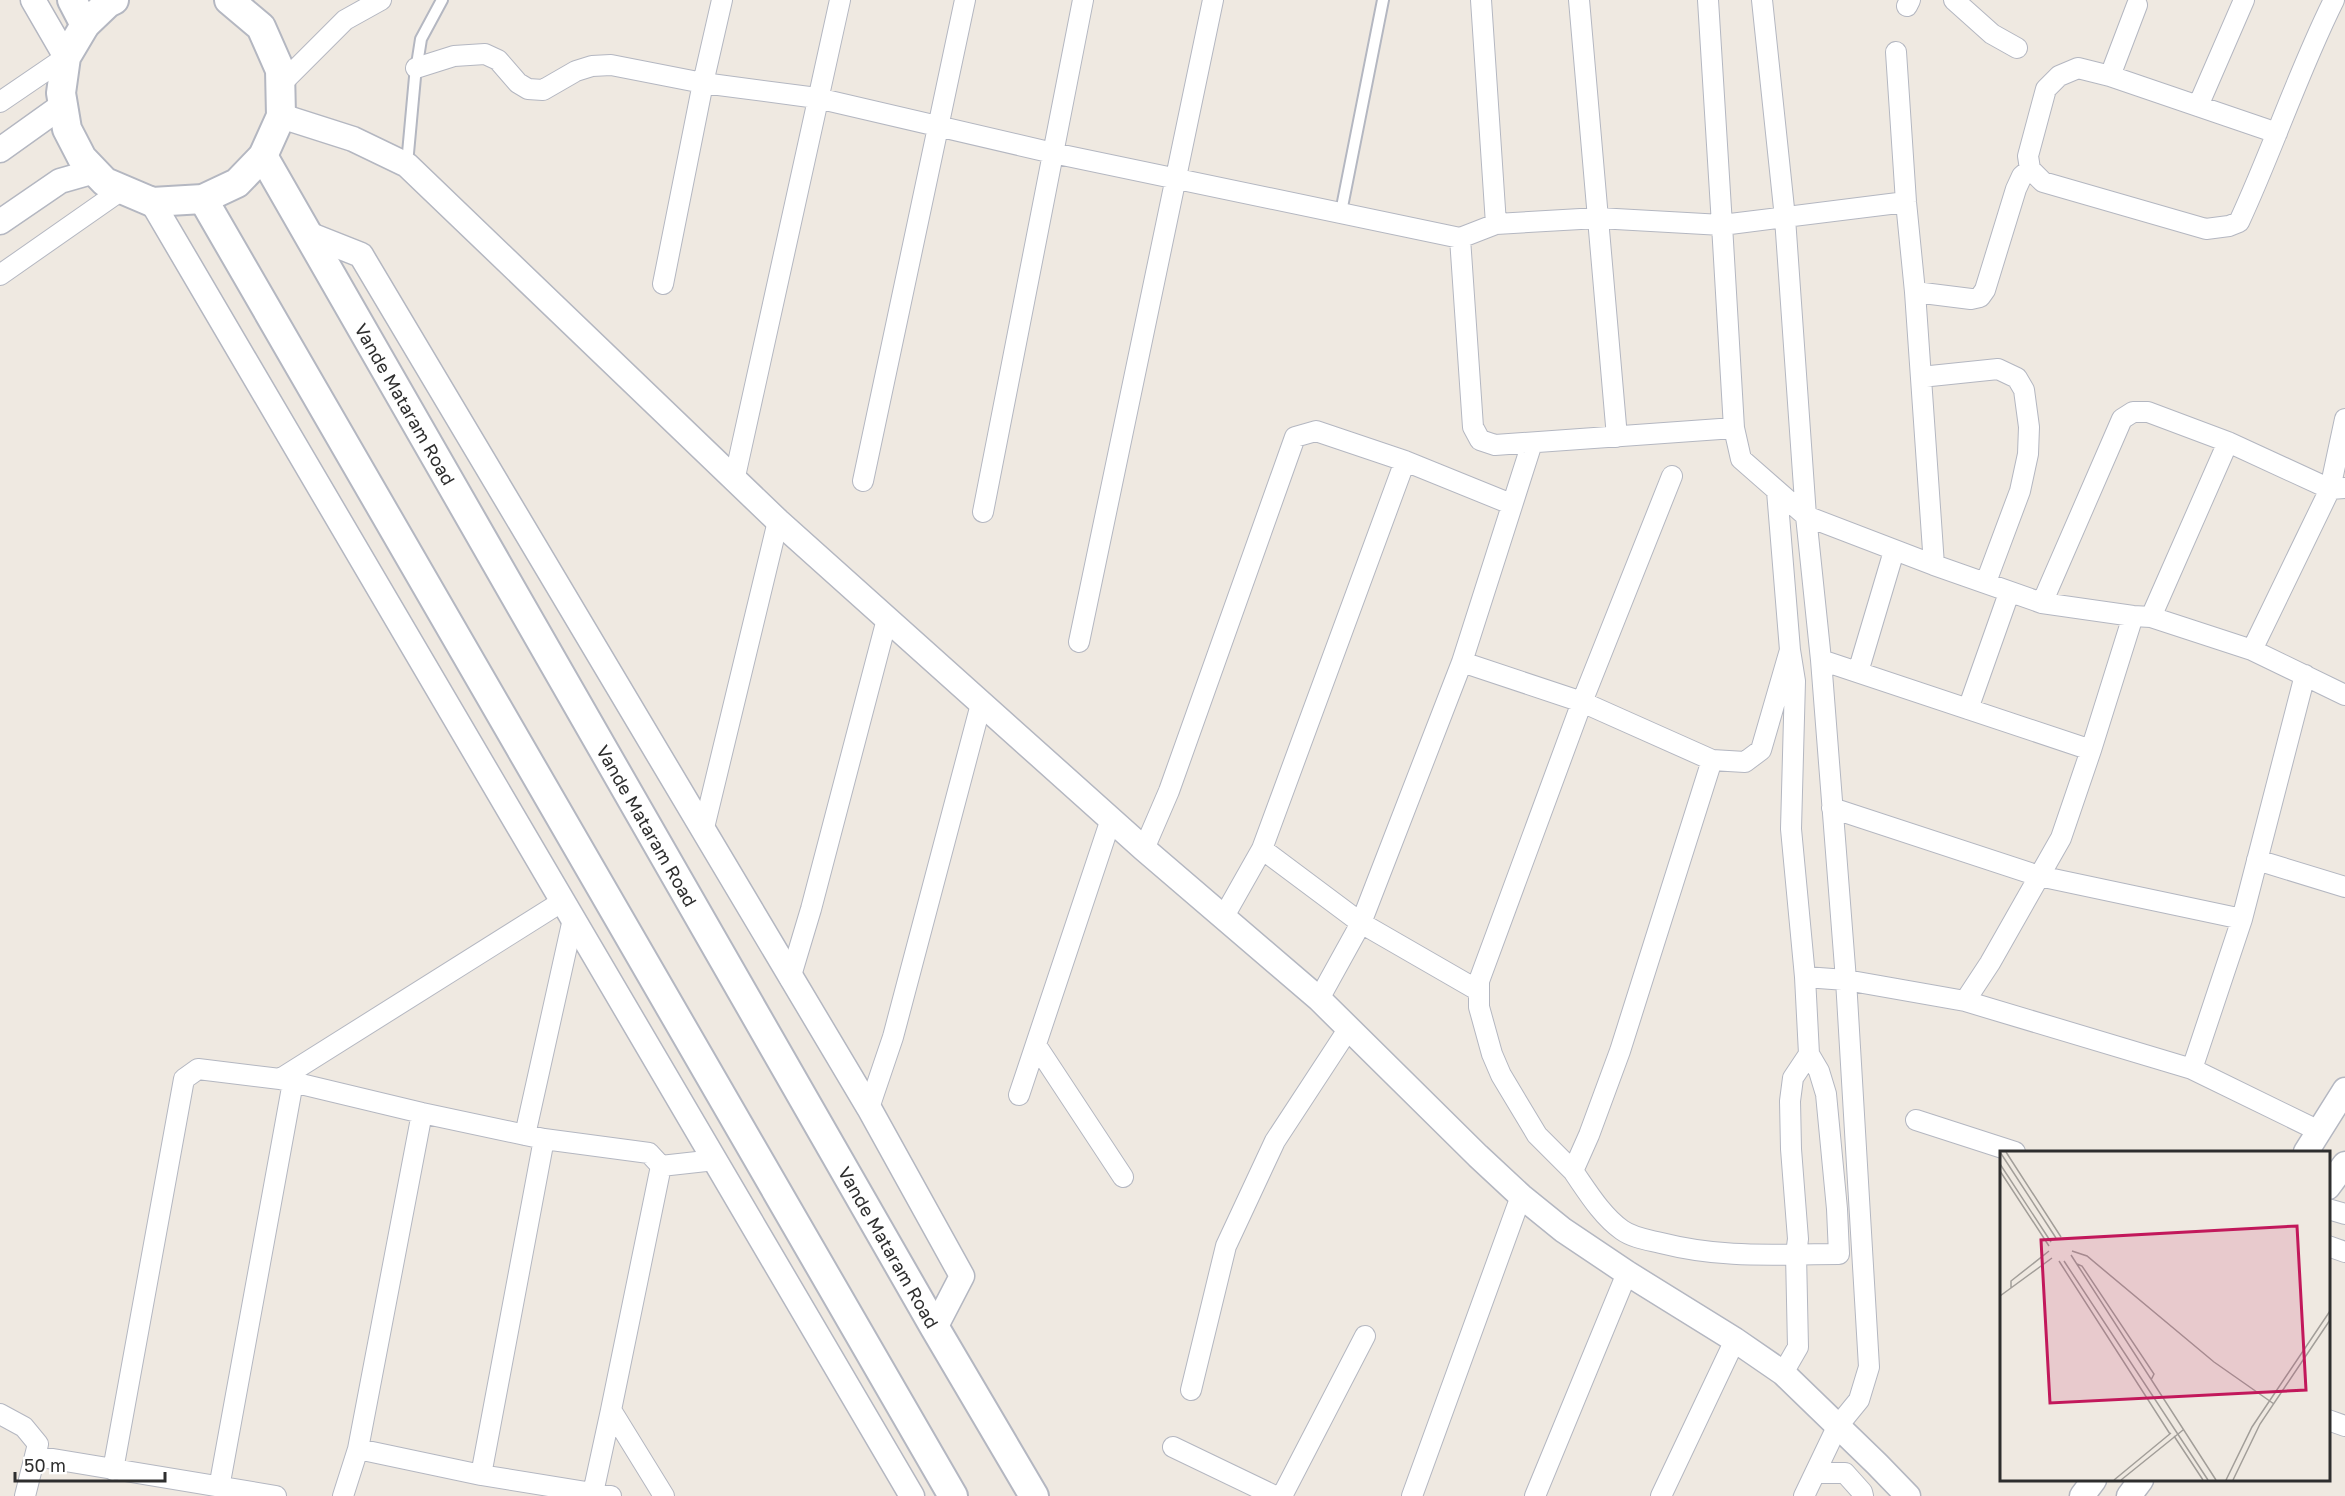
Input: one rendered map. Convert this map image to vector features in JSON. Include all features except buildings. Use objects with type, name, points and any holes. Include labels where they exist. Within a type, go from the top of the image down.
[{"type":"main road","points":[[114,0],[79,12],[66,57],[61,93],[67,129],[82,158],[105,182],[152,202],[203,199],[237,183],[263,156],[281,116],[280,70],[261,27],[229,0]]},
{"type":"main road","name":"Vande Mataram Road","points":[[263,156],[935,1328],[1034,1496]]},
{"type":"main road","points":[[203,199],[953,1496]]},
{"type":"street","points":[[0,102],[66,57],[33,0]]},
{"type":"street","points":[[280,85],[345,21],[381,0]]},
{"type":"street","points":[[663,284],[722,0]]},
{"type":"street","points":[[734,481],[840,0]]},
{"type":"street","points":[[863,481],[965,0]]},
{"type":"street","points":[[983,512],[1083,0]]},
{"type":"street","points":[[1079,642],[1213,0]]},
{"type":"street","points":[[1481,0],[1496,224]]},
{"type":"street","points":[[1579,0],[1617,437]]},
{"type":"street","points":[[1708,0],[1734,428],[1741,459],[1806,516],[1894,551],[2042,603],[2142,616],[2252,650],[2345,695]]},
{"type":"street","points":[[1762,0],[1785,218],[1806,516],[1821,660],[1846,980],[1869,1367],[1858,1400],[1837,1427],[1804,1496]]},
{"type":"street","points":[[1954,0],[1992,34],[2017,48]]},
{"type":"street","points":[[2198,106],[2244,0]]},
{"type":"street","points":[[2277,134],[2110,76],[2078,68],[2059,76],[2046,89],[2028,156],[2030,169],[2043,182],[2206,229],[2229,226],[2239,222],[2277,134],[2316,35],[2334,0]]},
{"type":"street","points":[[2110,76],[2136,5]]},
{"type":"street","points":[[1896,52],[1906,202],[1922,377],[1934,565]]},
{"type":"street","points":[[416,68],[454,56],[485,54],[498,60],[518,83],[528,89],[543,90],[576,71],[592,66],[612,64],[703,83],[817,98],[1053,153],[1177,177],[1460,238],[1496,224],[1598,218],[1722,225],[1906,202]]},
{"type":"street","points":[[0,150],[63,105]]},
{"type":"street","points":[[281,116],[353,139],[407,165],[734,481],[1144,849],[1319,999],[1521,1196],[1563,1230],[1735,1340],[1783,1374],[1908,1496]]},
{"type":"street","points":[[1915,292],[1971,299],[1980,297],[1985,290],[2016,189],[2022,176],[2030,169]]},
{"type":"street","points":[[0,222],[60,182],[95,171]]},
{"type":"street","points":[[0,275],[123,189]]},
{"type":"street","points":[[152,202],[912,1496]]},
{"type":"street","points":[[308,234],[362,255],[868,1108],[962,1276],[935,1328]]},
{"type":"street","points":[[1460,238],[1473,427],[1480,440],[1495,445],[1734,428]]},
{"type":"street","points":[[1922,377],[1998,369],[2016,378],[2024,390],[2029,426],[2028,454],[2020,491],[1986,582]]},
{"type":"street","points":[[2042,603],[2122,419],[2133,412],[2148,412],[2228,442],[2337,489]]},
{"type":"street","points":[[2252,650],[2337,489],[2345,419]]},
{"type":"street","points":[[1144,849],[1169,791],[1294,438],[1316,431],[1405,461],[1511,504]]},
{"type":"street","points":[[1965,1001],[1990,963],[2061,837],[2142,616],[2228,442]]},
{"type":"street","points":[[1319,999],[1361,923],[1462,662],[1532,443]]},
{"type":"street","points":[[1223,918],[1262,849],[1405,461]]},
{"type":"street","points":[[1672,476],[1582,702],[1479,981],[1479,1007],[1485,1034],[1502,1075],[1537,1135],[1573,1171],[1595,1203],[1623,1231],[1640,1238],[1706,1253],[1765,1257],[1839,1254],[1826,1094],[1819,1071],[1809,1054],[1805,977],[1791,829],[1795,681],[1790,650],[1777,491]]},
{"type":"street","points":[[703,832],[778,521]]},
{"type":"street","points":[[1858,672],[1894,551]]},
{"type":"street","points":[[1968,709],[2009,593]]},
{"type":"street","points":[[790,979],[814,898],[887,619]]},
{"type":"street","points":[[1462,662],[1582,702],[1712,760],[1745,762],[1761,750],[1790,650]]},
{"type":"street","points":[[1821,660],[2091,750]]},
{"type":"street","points":[[2192,1070],[2242,919],[2305,675]]},
{"type":"street","points":[[868,1108],[893,1037],[981,704]]},
{"type":"street","points":[[1573,1171],[1620,1051],[1712,760]]},
{"type":"street","points":[[1832,808],[2039,876],[2242,919]]},
{"type":"street","points":[[1019,1095],[1111,819]]},
{"type":"street","points":[[1262,849],[1361,923],[1479,991]]},
{"type":"street","points":[[2257,860],[2345,886]]},
{"type":"street","points":[[219,1488],[287,1081],[568,910]]},
{"type":"street","points":[[481,1475],[535,1137],[568,910]]},
{"type":"street","points":[[1805,977],[1846,980],[1965,1001],[2192,1070],[2319,1131]]},
{"type":"street","points":[[1191,1390],[1226,1246],[1275,1141],[1349,1028]]},
{"type":"street","points":[[1036,1045],[1123,1177]]},
{"type":"street","points":[[1783,1374],[1798,1347],[1796,1254],[1798,1239],[1790,1101],[1794,1078],[1809,1054]]},
{"type":"street","points":[[113,1470],[184,1079],[198,1069],[287,1081],[535,1137],[649,1153],[661,1166]]},
{"type":"street","points":[[2307,1151],[2345,1090]]},
{"type":"street","points":[[343,1496],[358,1449],[422,1113]]},
{"type":"street","points":[[1916,1120],[2012,1151]]},
{"type":"street","points":[[661,1166],[715,1160]]},
{"type":"street","points":[[2330,1184],[2345,1164]]},
{"type":"street","points":[[358,1449],[481,1475],[602,1494],[611,1410],[661,1166]]},
{"type":"street","points":[[1412,1496],[1521,1196]]},
{"type":"street","points":[[2330,1210],[2345,1214]]},
{"type":"street","points":[[2330,1247],[2345,1252]]},
{"type":"street","points":[[1536,1496],[1627,1273]]},
{"type":"street","points":[[1282,1496],[1365,1336]]},
{"type":"street","points":[[1661,1496],[1735,1340]]},
{"type":"street","points":[[611,1410],[664,1496]]},
{"type":"street","points":[[0,1414],[24,1427],[38,1444],[25,1496]]},
{"type":"street","points":[[2330,1421],[2345,1426]]},
{"type":"street","points":[[1173,1447],[1275,1496]]},
{"type":"street","points":[[35,1456],[113,1470],[179,1489],[219,1488],[276,1496]]},
{"type":"street","points":[[1815,1473],[1845,1473],[1863,1496]]},
{"type":"street","points":[[2082,1496],[2093,1481]]},
{"type":"street","points":[[2129,1496],[2140,1481]]},
{"type":"lane","points":[[407,165],[421,39],[442,0]]},
{"type":"lane","points":[[1341,213],[1383,0]]}]
